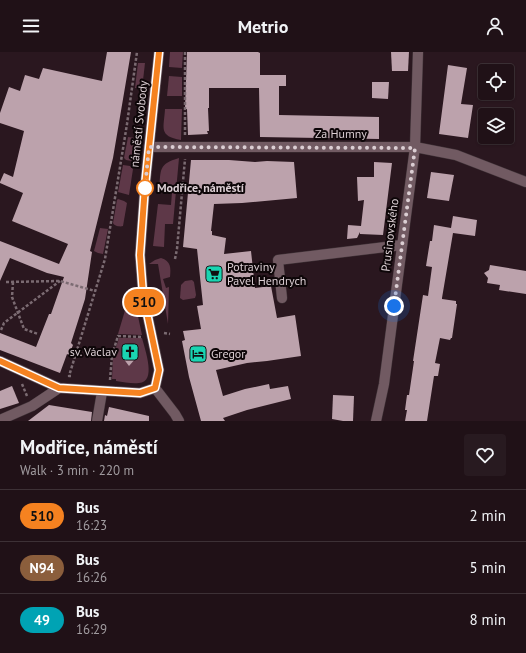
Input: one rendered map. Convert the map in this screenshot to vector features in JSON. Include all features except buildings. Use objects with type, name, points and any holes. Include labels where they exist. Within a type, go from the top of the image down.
[{"type":"street","name":"náměstí Svobody","points":[[155,388],[159,370],[143,294],[140,255],[159,52]]},
{"type":"street","name":"Prusinovského","points":[[376,421],[384,384],[415,148],[418,52]]},
{"type":"street","name":"Za Humny","points":[[149,147],[415,148],[456,155],[526,182]]},
{"type":"street","points":[[282,298],[278,260],[402,244]]},
{"type":"street","points":[[0,361],[59,388],[102,392],[140,393],[155,388],[179,421]]},
{"type":"street","points":[[0,420],[32,406],[59,388]]},
{"type":"street","points":[[97,421],[102,392]]},
{"type":"path","points":[[76,376],[69,376],[105,259],[137,52]]},
{"type":"path","points":[[185,52],[185,141]]},
{"type":"path","points":[[175,259],[186,155]]},
{"type":"path","points":[[6,282],[60,281],[95,291]]},
{"type":"path","points":[[1,330],[4,323],[60,281]]},
{"type":"path","points":[[14,282],[12,297],[24,329],[38,334]]},
{"type":"path","points":[[103,380],[110,381],[112,355],[118,336],[142,337]]},
{"type":"path","points":[[20,380],[32,406]]},
{"type":"shaded area","points":[[170,52],[183,52],[182,68],[169,67]]},
{"type":"shaded area","points":[[138,63],[145,63],[142,89],[135,88]]},
{"type":"shaded area","points":[[169,76],[182,77],[182,96],[167,96]]},
{"type":"shaded area","points":[[165,109],[182,109],[181,140],[169,136],[164,130]]},
{"type":"shaded area","points":[[128,137],[135,138],[136,144],[136,153],[132,161],[124,158]]},
{"type":"shaded area","points":[[179,158],[173,224],[165,224],[164,247],[153,246],[158,204],[171,205],[172,192],[159,190],[162,169],[167,163]]},
{"type":"shaded area","points":[[123,165],[130,166],[133,169],[129,195],[118,192]]},
{"type":"shaded area","points":[[118,199],[127,203],[123,226],[116,226],[113,223]]},
{"type":"shaded area","points":[[100,228],[108,229],[103,254],[94,251]]},
{"type":"shaded area","points":[[161,258],[169,263],[170,268],[170,277],[163,279],[166,288],[169,287],[168,324],[158,264],[149,264]]},
{"type":"shaded area","points":[[192,280],[194,282],[195,298],[183,300],[180,298],[181,285],[185,281]]},
{"type":"shaded area","points":[[131,305],[136,307],[142,335],[118,334],[126,307]]},
{"type":"shaded area","points":[[119,338],[142,338],[149,371],[144,381],[139,383],[131,383],[112,379],[113,357]]},
{"type":"bus line","name":"510","points":[[0,361],[59,388],[102,392],[140,393],[155,388],[159,370],[143,294],[140,255],[145,186],[159,52]]},
{"type":"place","name":"Modřice, náměstí","points":[[145,188]]},
{"type":"place","name":"Potraviny Pavel Hendrych","points":[[214,274]]},
{"type":"place","name":"sv. Václav","points":[[130,352]]},
{"type":"place","name":"Gregor","points":[[198,354]]},
{"type":"route","points":[[145,188],[149,147],[415,148],[394,306]]}]
